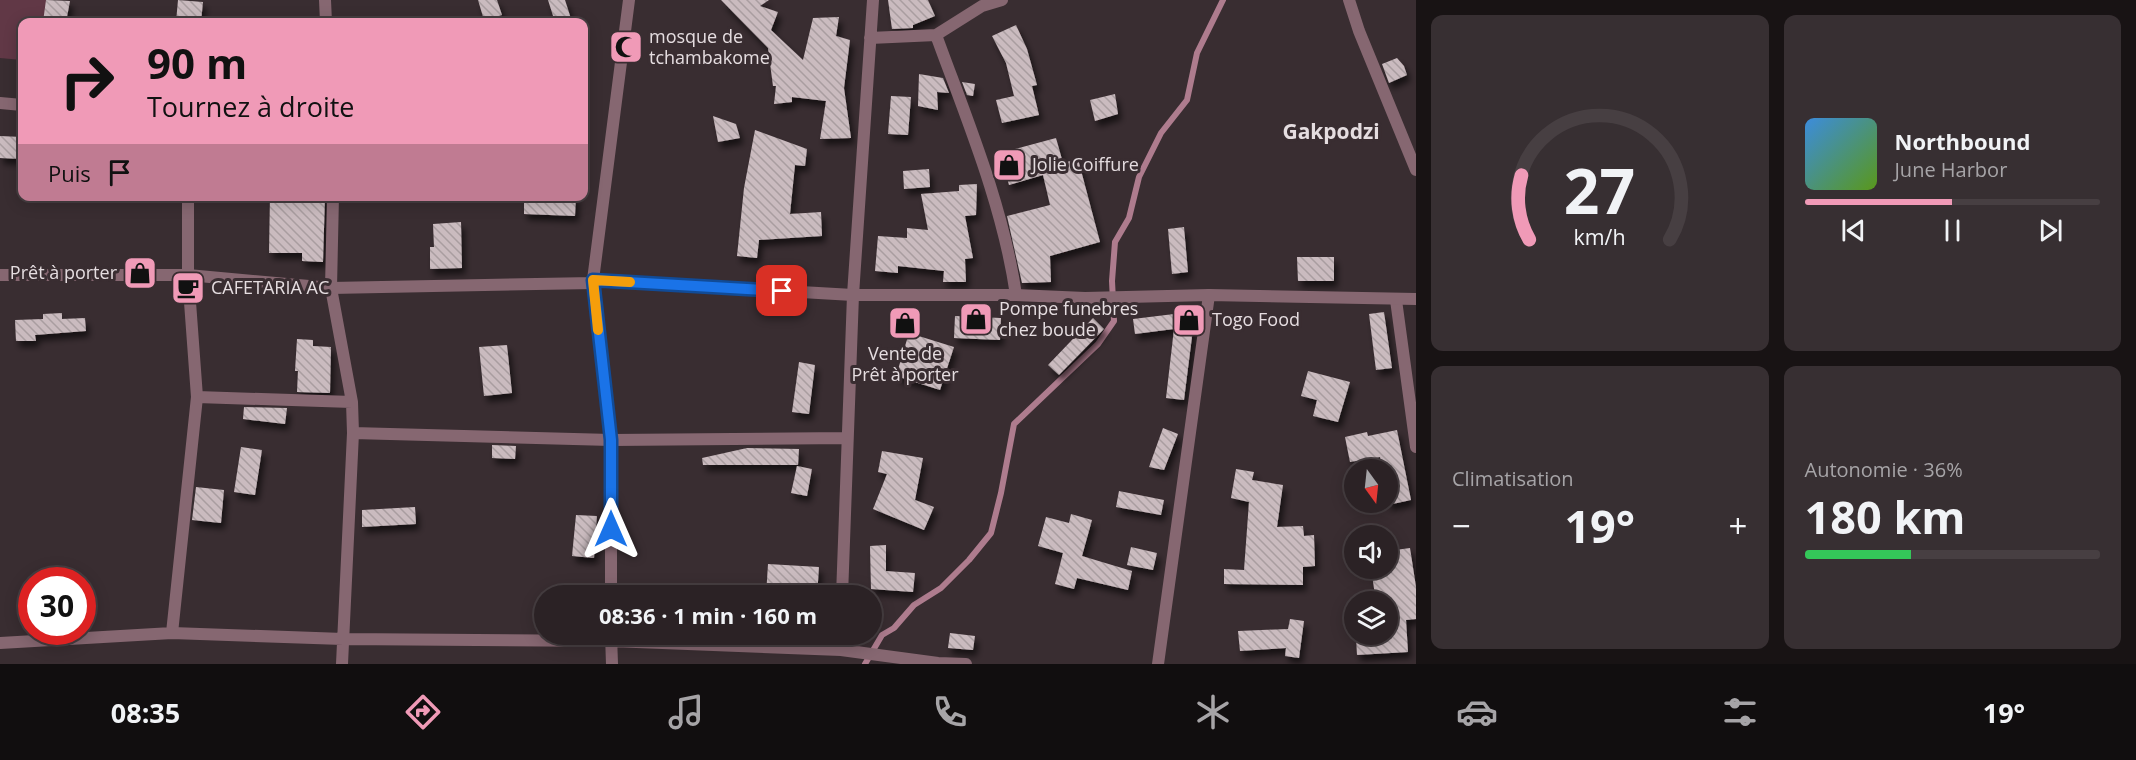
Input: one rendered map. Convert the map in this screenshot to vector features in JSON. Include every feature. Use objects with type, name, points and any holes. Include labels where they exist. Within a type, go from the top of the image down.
[{"type":"street","points":[[325,0],[326,18]]},
{"type":"street","points":[[611,585],[611,440],[593,281],[629,0]]},
{"type":"street","points":[[842,585],[853,296],[873,0]]},
{"type":"street","points":[[870,38],[936,35],[982,6],[1002,0]]},
{"type":"street","points":[[1349,0],[1359,31],[1416,170]]},
{"type":"street","points":[[936,35],[983,164],[1011,264],[1016,295]]},
{"type":"street","points":[[0,103],[18,105]]},
{"type":"street","points":[[172,633],[197,397],[188,275],[188,201]]},
{"type":"street","points":[[333,201],[331,288],[352,402],[353,433],[342,664]]},
{"type":"street","points":[[0,274],[188,275],[331,288],[593,281],[853,296],[1016,295],[1084,298],[1209,295],[1416,299]]},
{"type":"street","points":[[1158,664],[1209,295]]},
{"type":"street","points":[[1396,300],[1416,447]]},
{"type":"street","points":[[197,397],[352,402]]},
{"type":"street","points":[[353,433],[611,440],[848,438]]},
{"type":"street","points":[[0,643],[172,633],[343,639],[534,638]]},
{"type":"street","points":[[611,645],[612,664]]},
{"type":"street","points":[[745,645],[841,650],[938,663],[966,664]]},
{"type":"street","points":[[841,645],[841,650]]},
{"type":"shaded area","points":[[0,0],[47,0],[45,18],[18,18],[18,60],[0,58]]},
{"type":"building","points":[[46,0],[70,1],[67,18],[44,18]]},
{"type":"building","points":[[178,0],[203,2],[201,18],[176,18]]},
{"type":"building","points":[[478,0],[497,0],[502,15],[483,18]]},
{"type":"building","points":[[548,0],[565,0],[571,18],[554,18]]},
{"type":"building","points":[[721,0],[769,0],[760,6],[778,12],[771,30],[803,60],[813,18],[839,17],[836,36],[850,40],[844,88],[851,138],[820,139],[826,101],[792,97],[792,102],[774,104],[776,86],[773,86],[768,48]]},
{"type":"building","points":[[888,0],[928,0],[935,16],[913,25],[913,28],[892,29]]},
{"type":"building","points":[[1016,25],[1027,49],[1037,85],[1032,86],[1039,115],[1002,123],[996,100],[1014,96],[1006,63],[992,36]]},
{"type":"building","points":[[1397,58],[1404,66],[1407,75],[1389,83],[1382,64]]},
{"type":"building","points":[[919,74],[943,78],[949,93],[937,92],[938,110],[918,106]]},
{"type":"building","points":[[962,82],[975,84],[973,96],[967,95]]},
{"type":"building","points":[[1115,94],[1118,114],[1095,121],[1090,100]]},
{"type":"building","points":[[891,96],[911,97],[908,135],[888,134]]},
{"type":"building","points":[[713,116],[736,124],[740,138],[718,142]]},
{"type":"building","points":[[755,130],[807,149],[805,166],[795,165],[790,214],[821,212],[822,236],[759,240],[757,258],[737,256],[744,188]]},
{"type":"building","points":[[0,136],[18,137],[18,159],[0,158]]},
{"type":"building","points":[[1056,138],[1063,163],[1078,159],[1100,242],[1050,256],[1051,282],[1022,283],[1007,216],[1050,205],[1043,175],[1009,185],[1002,159],[1006,158],[1004,152]]},
{"type":"building","points":[[929,169],[930,187],[904,189],[903,171]]},
{"type":"building","points":[[977,184],[976,215],[965,216],[973,258],[965,259],[966,282],[943,282],[944,271],[898,266],[898,273],[875,271],[878,236],[907,238],[907,228],[928,230],[921,194],[959,191],[959,185]]},
{"type":"building","points":[[270,201],[325,201],[323,262],[302,261],[302,253],[269,253]]},
{"type":"building","points":[[524,201],[576,201],[575,216],[524,214]]},
{"type":"building","points":[[461,222],[462,268],[430,269],[430,247],[434,247],[433,224]]},
{"type":"building","points":[[1184,227],[1188,272],[1172,274],[1168,229]]},
{"type":"building","points":[[1297,257],[1334,257],[1334,281],[1298,281]]},
{"type":"building","points":[[1384,312],[1392,368],[1376,370],[1369,314]]},
{"type":"building","points":[[62,313],[62,319],[85,318],[86,331],[35,335],[36,341],[16,341],[15,320],[43,319],[43,314]]},
{"type":"building","points":[[1174,314],[1198,316],[1196,326],[1190,327],[1193,329],[1184,400],[1166,398],[1174,329],[1135,334],[1133,319]]},
{"type":"building","points":[[955,316],[1001,318],[1000,340],[954,338]]},
{"type":"building","points":[[1093,318],[1104,329],[1059,375],[1048,365]]},
{"type":"building","points":[[909,333],[954,347],[940,390],[896,376]]},
{"type":"building","points":[[297,339],[313,340],[313,346],[331,347],[330,393],[297,392],[298,371],[295,371]]},
{"type":"building","points":[[507,345],[512,393],[484,396],[479,347]]},
{"type":"building","points":[[799,362],[815,365],[809,414],[792,412]]},
{"type":"building","points":[[1308,371],[1350,382],[1338,422],[1313,416],[1317,400],[1301,396]]},
{"type":"building","points":[[244,407],[287,408],[285,424],[243,419]]},
{"type":"building","points":[[1163,428],[1178,434],[1164,470],[1149,467]]},
{"type":"building","points":[[1397,430],[1411,500],[1398,503],[1398,459],[1380,459],[1380,457],[1349,459],[1345,437],[1367,432],[1368,436]]},
{"type":"building","points":[[492,445],[516,446],[515,459],[492,458]]},
{"type":"building","points":[[241,447],[262,450],[255,495],[234,492]]},
{"type":"building","points":[[747,448],[799,449],[798,465],[703,465],[702,458]]},
{"type":"building","points":[[882,451],[923,458],[915,500],[934,507],[924,530],[873,509],[887,474],[878,472]]},
{"type":"building","points":[[797,466],[812,469],[807,496],[791,493]]},
{"type":"building","points":[[1236,469],[1254,472],[1252,480],[1283,485],[1277,527],[1303,526],[1304,536],[1314,535],[1315,566],[1303,567],[1303,585],[1224,584],[1224,569],[1244,570],[1249,502],[1231,498]]},
{"type":"building","points":[[196,487],[224,490],[221,523],[192,520]]},
{"type":"building","points":[[1119,491],[1164,500],[1161,515],[1116,507]]},
{"type":"building","points":[[415,507],[416,524],[362,527],[362,510]]},
{"type":"building","points":[[1071,514],[1092,520],[1082,556],[1132,571],[1128,590],[1077,578],[1074,589],[1055,584],[1063,553],[1038,546],[1046,517],[1069,523]]},
{"type":"building","points":[[576,515],[597,516],[594,558],[572,556]]},
{"type":"building","points":[[886,545],[886,571],[915,573],[913,592],[882,590],[882,585],[871,585],[870,546]]},
{"type":"building","points":[[1131,547],[1157,553],[1153,570],[1127,565]]},
{"type":"building","points":[[1410,548],[1416,587],[1416,619],[1406,620],[1408,652],[1357,655],[1356,645],[1398,645],[1398,591],[1374,591],[1373,579],[1398,579],[1398,550]]},
{"type":"building","points":[[768,564],[819,567],[818,585],[767,585]]},
{"type":"building","points":[[1290,619],[1304,621],[1299,658],[1285,656],[1286,648],[1240,651],[1238,631],[1288,629]]},
{"type":"building","points":[[950,633],[975,636],[973,650],[948,648]]},
{"type":"waterway","points":[[865,664],[882,635],[894,628],[914,605],[941,588],[969,560],[991,533],[1014,424],[1098,344],[1114,321],[1112,281],[1115,242],[1129,218],[1139,177],[1161,133],[1187,100],[1197,53],[1223,0]]},
{"type":"slow traffic","points":[[598,330],[593,280],[630,282]]},
{"type":"place","name":"mosque de tchambakome","points":[[626,47]]},
{"type":"place","name":"Jolie Coiffure","points":[[1009,165]]},
{"type":"place","name":"Prêt à porter","points":[[140,273]]},
{"type":"place","name":"CAFETARIA AC","points":[[188,288]]},
{"type":"place","name":"Pompe funebres chez boude","points":[[976,319]]},
{"type":"place","name":"Togo Food","points":[[1189,320]]},
{"type":"place","name":"Vente de Prêt à porter","points":[[905,323]]},
{"type":"district","name":"Gakpodzi","points":[[1331,132]]},
{"type":"route","points":[[611,529],[611,440],[593,280],[782,291]]}]
